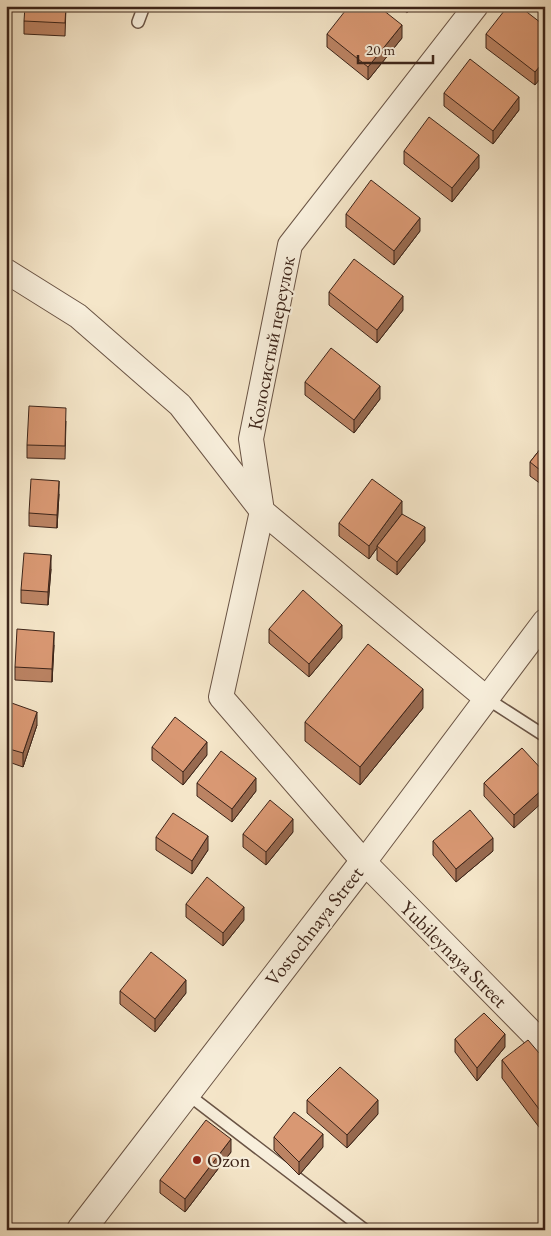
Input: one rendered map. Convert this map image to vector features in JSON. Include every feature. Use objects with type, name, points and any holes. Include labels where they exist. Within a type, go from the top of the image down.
[{"type":"street","name":"Колосистый переулок","points":[[262,511],[251,439],[290,245],[476,6]]},
{"type":"street","points":[[6,271],[78,316],[180,405],[262,511],[486,698]]},
{"type":"street","name":"Yubileynaya Street","points":[[262,511],[222,696],[364,862],[545,1046]]},
{"type":"street","name":"Vostochnaya Street","points":[[81,1230],[364,862],[545,621]]},
{"type":"lane","points":[[138,22],[144,6]]},
{"type":"lane","points":[[486,698],[545,736]]},
{"type":"lane","points":[[185,1093],[365,1230]]},
{"type":"building","points":[[25,6],[66,6],[65,23],[24,21]]},
{"type":"building","points":[[349,6],[378,6],[402,25],[368,67],[327,34]]},
{"type":"building","points":[[508,6],[519,6],[545,26],[545,60],[535,72],[486,34]]},
{"type":"building","points":[[470,59],[519,97],[493,131],[444,93]]},
{"type":"building","points":[[429,117],[479,155],[452,188],[404,151]]},
{"type":"building","points":[[371,180],[420,218],[394,251],[346,214]]},
{"type":"building","points":[[354,259],[403,296],[377,330],[329,292]]},
{"type":"building","points":[[331,348],[380,386],[354,420],[305,382]]},
{"type":"building","points":[[29,406],[66,408],[65,446],[27,445]]},
{"type":"building","points":[[545,443],[545,474],[530,462]]},
{"type":"building","points":[[31,479],[59,481],[57,515],[29,513]]},
{"type":"building","points":[[372,479],[402,501],[369,546],[339,523]]},
{"type":"building","points":[[402,514],[425,527],[397,562],[377,546]]},
{"type":"building","points":[[24,553],[51,555],[48,592],[21,590]]},
{"type":"building","points":[[303,590],[342,625],[309,664],[269,629]]},
{"type":"building","points":[[17,629],[54,632],[52,669],[15,667]]},
{"type":"building","points":[[368,644],[423,689],[360,767],[305,722]]},
{"type":"building","points":[[6,701],[37,712],[23,753],[6,748]]},
{"type":"building","points":[[175,717],[207,742],[183,772],[152,747]]},
{"type":"building","points":[[522,748],[545,773],[545,787],[514,815],[484,783]]},
{"type":"building","points":[[221,751],[256,778],[232,809],[197,783]]},
{"type":"building","points":[[6,788],[11,790],[6,806]]},
{"type":"building","points":[[270,800],[293,819],[266,852],[243,834]]},
{"type":"building","points":[[470,810],[493,838],[456,869],[433,841]]},
{"type":"building","points":[[173,813],[208,836],[192,861],[156,837]]},
{"type":"building","points":[[207,877],[244,907],[223,933],[186,904]]},
{"type":"building","points":[[151,952],[186,980],[155,1019],[120,991]]},
{"type":"building","points":[[484,1013],[505,1034],[477,1068],[455,1039]]},
{"type":"building","points":[[528,1040],[545,1060],[545,1117],[502,1060]]},
{"type":"building","points":[[340,1067],[378,1100],[347,1135],[307,1100]]},
{"type":"building","points":[[294,1112],[323,1134],[299,1162],[274,1137]]},
{"type":"building","points":[[206,1120],[231,1139],[185,1199],[160,1180]]},
{"type":"place","name":"Ozon","points":[[197,1160]]}]
